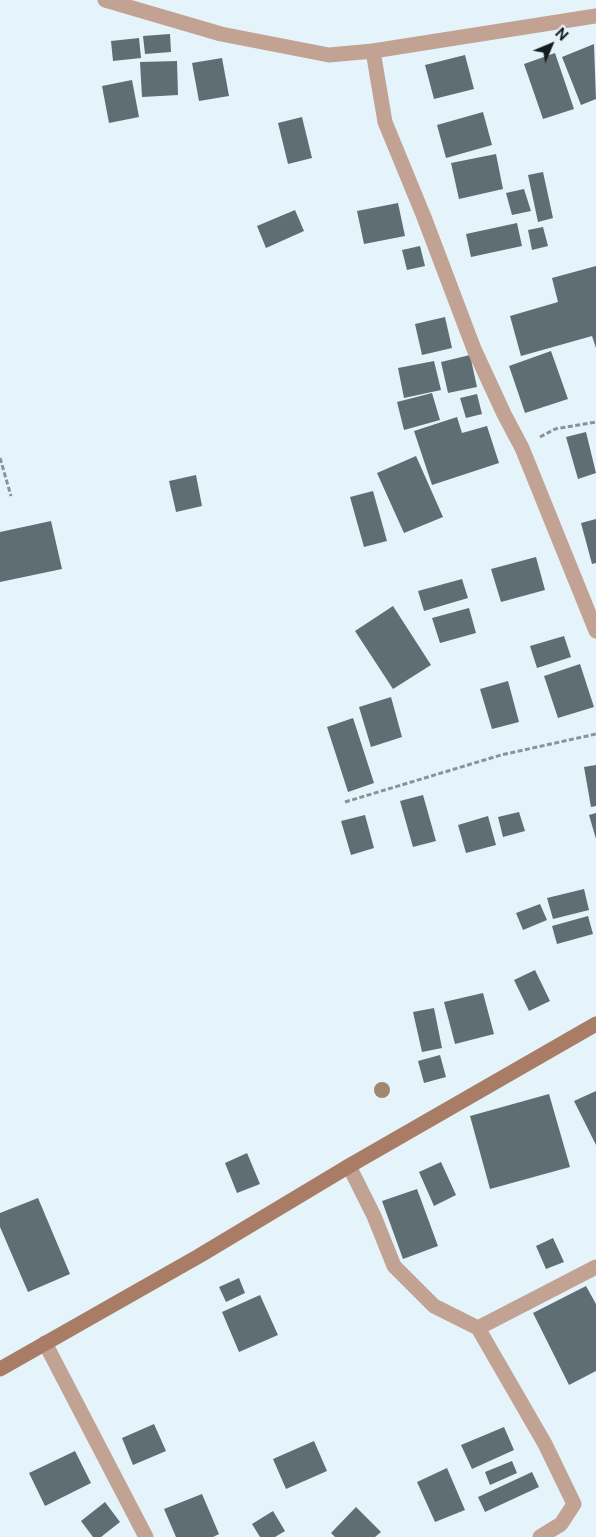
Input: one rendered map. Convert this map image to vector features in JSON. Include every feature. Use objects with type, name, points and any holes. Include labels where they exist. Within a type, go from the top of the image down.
[{"type":"street","points":[[105,0],[221,34],[329,55],[373,51],[596,16]]},
{"type":"street","points":[[373,51],[385,122],[424,217],[474,349],[522,448],[596,631]]},
{"type":"street","points":[[0,1369],[199,1256],[349,1166],[596,1024]]},
{"type":"street","points":[[349,1166],[374,1216],[394,1266],[434,1306],[478,1328],[545,1444],[574,1504],[561,1524],[540,1537]]},
{"type":"street","points":[[478,1328],[596,1267]]},
{"type":"street","points":[[45,1343],[146,1537]]},
{"type":"path","points":[[522,448],[555,429],[596,422]]},
{"type":"path","points":[[0,458],[11,496]]},
{"type":"path","points":[[345,802],[501,755],[596,734]]},
{"type":"building","points":[[170,34],[171,52],[145,54],[143,36]]},
{"type":"building","points":[[139,38],[141,58],[113,61],[111,41]]},
{"type":"building","points":[[594,44],[596,99],[581,105],[562,57]]},
{"type":"building","points":[[555,53],[574,109],[543,119],[524,64]]},
{"type":"building","points":[[465,55],[474,89],[434,99],[425,65]]},
{"type":"building","points":[[222,58],[229,96],[199,101],[192,63]]},
{"type":"building","points":[[177,61],[178,95],[142,97],[140,62]]},
{"type":"building","points":[[132,80],[139,117],[109,123],[102,86]]},
{"type":"building","points":[[483,112],[492,145],[446,158],[437,125]]},
{"type":"building","points":[[302,117],[312,158],[288,164],[278,123]]},
{"type":"building","points":[[496,154],[503,189],[459,199],[451,163]]},
{"type":"building","points":[[543,172],[553,218],[538,222],[528,175]]},
{"type":"building","points":[[524,189],[531,211],[512,215],[506,193]]},
{"type":"building","points":[[398,203],[405,236],[364,244],[357,211]]},
{"type":"building","points":[[295,210],[304,231],[266,248],[257,226]]},
{"type":"building","points":[[517,223],[522,246],[471,257],[466,234]]},
{"type":"building","points":[[543,227],[548,246],[532,250],[528,230]]},
{"type":"building","points":[[420,246],[425,266],[407,270],[402,250]]},
{"type":"building","points":[[596,266],[596,348],[592,336],[521,356],[510,316],[558,302],[552,278]]},
{"type":"building","points":[[445,317],[452,348],[422,355],[415,324]]},
{"type":"building","points":[[551,351],[568,399],[525,413],[509,366]]},
{"type":"building","points":[[470,355],[477,387],[448,393],[441,362]]},
{"type":"building","points":[[434,361],[441,390],[404,398],[398,368]]},
{"type":"building","points":[[432,393],[440,420],[404,430],[397,402]]},
{"type":"building","points":[[477,394],[482,414],[466,418],[460,398]]},
{"type":"building","points":[[457,417],[462,433],[487,426],[499,463],[432,485],[414,431]]},
{"type":"building","points":[[586,432],[596,473],[578,479],[566,437]]},
{"type":"building","points":[[416,456],[443,517],[404,533],[377,473]]},
{"type":"building","points":[[196,475],[202,506],[176,512],[169,481]]},
{"type":"building","points":[[373,491],[387,541],[364,547],[350,497]]},
{"type":"building","points":[[596,519],[596,563],[592,564],[581,523]]},
{"type":"building","points":[[51,521],[62,569],[0,582],[0,532]]},
{"type":"building","points":[[536,557],[545,590],[501,602],[491,569]]},
{"type":"building","points":[[462,579],[468,598],[424,611],[418,591]]},
{"type":"building","points":[[393,606],[431,665],[393,689],[355,631]]},
{"type":"building","points":[[469,608],[476,633],[440,643],[432,618]]},
{"type":"building","points":[[564,636],[571,657],[537,668],[530,646]]},
{"type":"building","points":[[580,664],[594,707],[558,718],[544,676]]},
{"type":"building","points":[[508,681],[519,722],[492,729],[480,689]]},
{"type":"building","points":[[391,697],[402,737],[371,747],[359,707]]},
{"type":"building","points":[[353,718],[374,783],[348,792],[327,727]]},
{"type":"building","points":[[596,765],[596,806],[591,807],[584,767]]},
{"type":"building","points":[[423,795],[436,841],[413,847],[400,801]]},
{"type":"building","points":[[519,812],[525,831],[503,837],[498,817]]},
{"type":"building","points":[[596,813],[596,839],[589,815]]},
{"type":"building","points":[[365,815],[374,848],[351,855],[341,821]]},
{"type":"building","points":[[488,816],[496,845],[466,853],[458,825]]},
{"type":"building","points":[[584,889],[589,910],[553,919],[547,898]]},
{"type":"building","points":[[540,904],[547,920],[523,930],[516,913]]},
{"type":"building","points":[[588,916],[593,934],[557,944],[552,926]]},
{"type":"building","points":[[535,970],[550,1001],[529,1011],[514,980]]},
{"type":"building","points":[[483,993],[494,1034],[455,1044],[444,1002]]},
{"type":"building","points":[[434,1008],[442,1048],[422,1052],[413,1012]]},
{"type":"building","points":[[440,1055],[446,1077],[424,1083],[418,1061]]},
{"type":"building","points":[[596,1091],[596,1145],[574,1101]]},
{"type":"building","points":[[549,1094],[570,1167],[490,1189],[470,1116]]},
{"type":"building","points":[[247,1153],[260,1184],[237,1193],[225,1163]]},
{"type":"building","points":[[441,1162],[456,1195],[434,1206],[419,1172]]},
{"type":"building","points":[[417,1189],[438,1246],[403,1259],[382,1201]]},
{"type":"building","points":[[38,1198],[70,1274],[28,1292],[0,1227],[0,1213]]},
{"type":"building","points":[[553,1238],[564,1262],[546,1269],[536,1246]]},
{"type":"building","points":[[239,1278],[245,1293],[226,1302],[219,1287]]},
{"type":"building","points":[[586,1286],[596,1304],[596,1371],[569,1385],[533,1313]]},
{"type":"building","points":[[260,1295],[278,1335],[239,1352],[222,1312]]},
{"type":"building","points":[[154,1424],[166,1451],[133,1465],[122,1438]]},
{"type":"building","points":[[504,1427],[514,1450],[472,1469],[461,1445]]},
{"type":"building","points":[[314,1441],[327,1471],[286,1489],[273,1459]]},
{"type":"building","points":[[75,1451],[91,1483],[45,1506],[29,1473]]},
{"type":"building","points":[[512,1461],[517,1473],[490,1485],[485,1472]]},
{"type":"building","points":[[447,1468],[465,1510],[435,1522],[417,1482]]},
{"type":"building","points":[[532,1472],[539,1487],[485,1512],[478,1497]]},
{"type":"building","points":[[202,1494],[219,1534],[213,1537],[176,1537],[164,1509]]},
{"type":"building","points":[[105,1502],[120,1522],[101,1537],[93,1537],[81,1521]]},
{"type":"building","points":[[356,1507],[381,1532],[375,1537],[335,1537],[331,1533]]},
{"type":"building","points":[[273,1511],[285,1531],[275,1537],[260,1537],[252,1524]]}]
